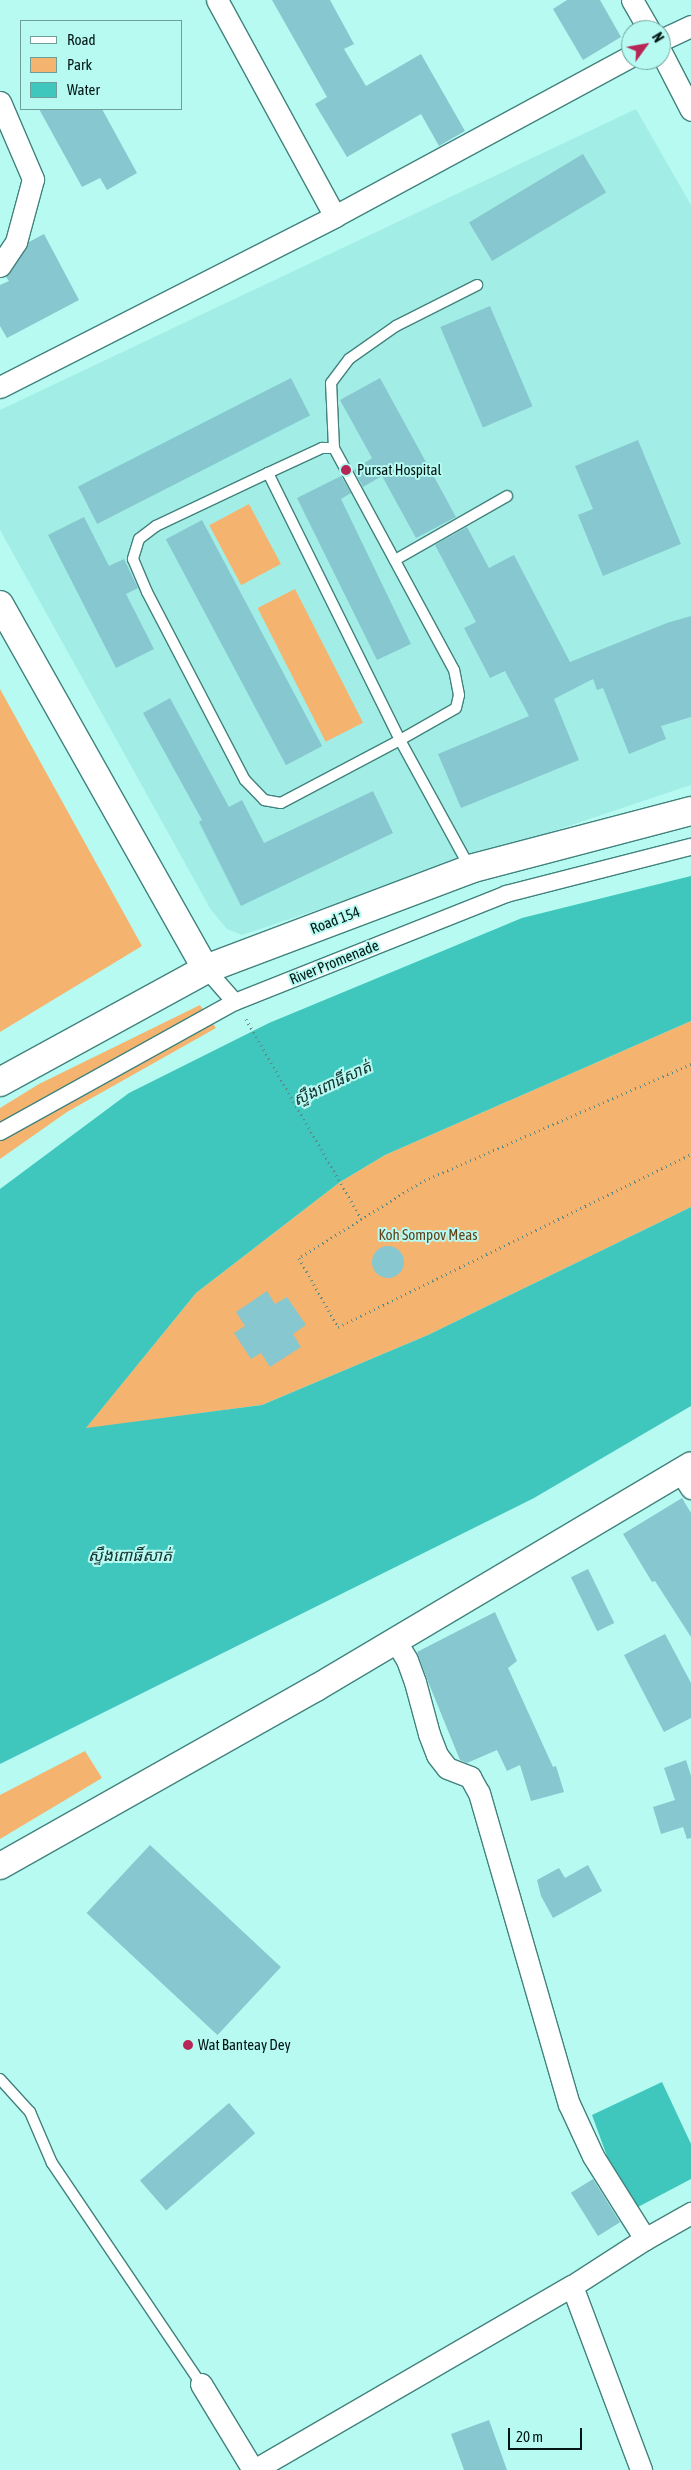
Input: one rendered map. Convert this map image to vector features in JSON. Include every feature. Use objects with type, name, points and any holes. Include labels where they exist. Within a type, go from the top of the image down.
[{"type":"main road","name":"Road 154","points":[[0,1082],[206,970],[470,869],[691,810]]},
{"type":"street","points":[[217,0],[334,216]]},
{"type":"street","points":[[632,0],[643,20]]},
{"type":"street","points":[[671,35],[691,26]]},
{"type":"street","points":[[0,387],[334,216],[621,61]]},
{"type":"street","points":[[670,70],[691,110]]},
{"type":"street","points":[[0,102],[34,179],[16,242],[0,266]]},
{"type":"street","points":[[0,604],[206,970],[236,1002]]},
{"type":"street","name":"River Promenade","points":[[0,1132],[236,1002],[506,894],[691,847]]},
{"type":"street","points":[[0,1866],[688,1475]]},
{"type":"street","points":[[395,1640],[407,1660],[437,1755],[447,1768],[470,1777],[479,1793],[569,2104],[593,2156],[645,2239]]},
{"type":"street","points":[[201,2384],[253,2470],[572,2286],[645,2239],[691,2213]]},
{"type":"street","points":[[572,2286],[641,2470]]},
{"type":"lane","points":[[334,448],[322,448],[156,526],[139,540],[133,559],[147,592],[246,780],[264,800],[281,804],[456,708],[459,695],[454,670],[334,448],[332,384],[349,359],[396,326],[477,285]]},
{"type":"lane","points":[[268,473],[400,740],[470,869]]},
{"type":"lane","points":[[395,560],[507,496]]},
{"type":"lane","points":[[0,2079],[30,2112],[52,2163],[201,2384]]},
{"type":"path","points":[[245,1018],[361,1218]]},
{"type":"path","points":[[691,1064],[421,1182],[299,1258],[338,1327],[691,1154]]},
{"type":"shaded area","name":"Pursat Hospital","points":[[636,109],[691,205],[691,785],[242,935],[227,929],[211,910],[0,530],[0,410]]},
{"type":"green space","points":[[249,504],[281,564],[241,585],[209,525]]},
{"type":"green space","points":[[295,589],[363,723],[326,742],[258,608]]},
{"type":"green space","points":[[0,689],[142,946],[0,1032]]},
{"type":"green space","points":[[200,1005],[216,1028],[67,1112],[0,1159],[0,1108],[39,1084]]},
{"type":"green space","name":"Koh Sompov Meas","points":[[691,1021],[691,1207],[428,1335],[262,1405],[85,1429],[196,1293],[340,1182],[385,1155]]},
{"type":"green space","points":[[85,1751],[102,1778],[0,1839],[0,1795]]},
{"type":"water","name":"ស្ទឹងពោធិ៍សាត់","points":[[691,876],[691,1021],[385,1155],[340,1182],[196,1293],[86,1428],[262,1405],[428,1335],[691,1207],[691,1406],[534,1498],[0,1764],[0,1189],[129,1093],[269,1023],[522,918]]},
{"type":"water","points":[[662,2082],[691,2144],[691,2179],[638,2207],[608,2159],[592,2115]]},
{"type":"building","points":[[272,0],[330,0],[354,44],[344,49],[366,86],[421,54],[465,131],[439,146],[421,114],[347,157],[315,104],[327,97]]},
{"type":"building","points":[[567,0],[600,0],[621,37],[583,60],[553,9]]},
{"type":"building","points":[[40,110],[103,110],[137,173],[107,190],[100,178],[82,187]]},
{"type":"building","points":[[583,154],[606,193],[492,261],[469,223]]},
{"type":"building","points":[[44,234],[79,300],[7,338],[0,326],[0,285],[9,281],[6,277],[29,242]]},
{"type":"building","points":[[490,306],[533,406],[483,427],[440,327]]},
{"type":"building","points":[[291,378],[310,415],[97,524],[78,487]]},
{"type":"building","points":[[380,378],[456,517],[416,538],[382,476],[363,487],[354,470],[372,458],[340,400]]},
{"type":"building","points":[[638,440],[681,544],[603,576],[578,515],[593,509],[575,466]]},
{"type":"building","points":[[341,476],[351,493],[341,499],[411,644],[377,660],[297,498]]},
{"type":"building","points":[[84,517],[109,566],[124,559],[138,588],[126,594],[154,649],[116,668],[48,535]]},
{"type":"building","points":[[202,520],[322,746],[286,765],[166,539]]},
{"type":"building","points":[[467,527],[489,568],[514,555],[570,662],[667,623],[691,616],[691,717],[661,726],[666,739],[629,754],[603,688],[597,690],[593,679],[554,699],[579,760],[461,808],[438,754],[529,716],[505,671],[490,678],[464,628],[476,622],[435,545]]},
{"type":"building","points":[[170,698],[229,807],[242,800],[264,843],[373,791],[393,833],[241,906],[199,822],[202,820],[143,713]]},
{"type":"building","points":[[388,1246],[400,1250],[404,1262],[400,1274],[388,1278],[376,1274],[372,1262],[376,1250]]},
{"type":"building","points":[[267,1291],[275,1304],[287,1297],[306,1325],[293,1334],[301,1347],[270,1367],[261,1353],[251,1359],[234,1333],[245,1326],[236,1312]]},
{"type":"building","points":[[682,1498],[691,1513],[691,1637],[655,1581],[652,1582],[623,1534]]},
{"type":"building","points":[[588,1569],[614,1623],[597,1631],[571,1577]]},
{"type":"building","points":[[495,1612],[517,1661],[508,1668],[553,1767],[556,1766],[564,1792],[531,1801],[520,1765],[507,1771],[497,1750],[467,1763],[460,1760],[429,1684],[417,1652]]},
{"type":"building","points":[[665,1634],[691,1683],[691,1718],[664,1732],[624,1655]]},
{"type":"building","points":[[686,1760],[691,1776],[691,1838],[687,1839],[683,1827],[661,1834],[653,1807],[675,1800],[664,1768]]},
{"type":"building","points":[[150,1845],[281,1967],[217,2035],[87,1913]]},
{"type":"building","points":[[588,1865],[602,1891],[553,1918],[541,1896],[537,1880],[559,1868],[565,1878]]},
{"type":"building","points":[[229,2103],[255,2133],[166,2211],[140,2180]]},
{"type":"building","points":[[593,2179],[620,2222],[598,2236],[571,2193]]},
{"type":"building","points":[[489,2420],[507,2470],[464,2470],[451,2434]]},
{"type":"place","name":"Pursat Hospital","points":[[346,470]]},
{"type":"place","name":"Wat Banteay Dey","points":[[188,2045]]}]
